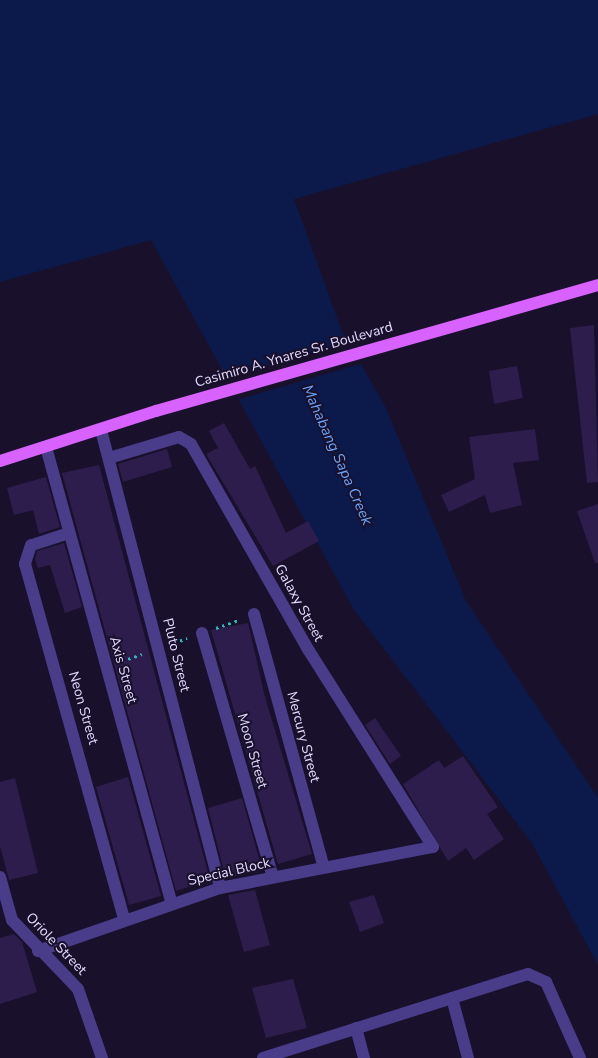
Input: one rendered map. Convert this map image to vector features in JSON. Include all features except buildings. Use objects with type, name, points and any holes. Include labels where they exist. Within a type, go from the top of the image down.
[{"type":"main road","name":"Casimiro A. Ynares Sr. Boulevard","points":[[0,461],[160,410],[410,337],[598,285]]},
{"type":"street","name":"Pluto Street","points":[[101,430],[220,888]]},
{"type":"street","name":"Galaxy Street","points":[[109,458],[179,437],[191,444],[309,650],[433,847]]},
{"type":"street","name":"Axis Street","points":[[46,447],[172,902]]},
{"type":"street","name":"Neon Street","points":[[69,533],[31,545],[25,564],[124,919]]},
{"type":"street","name":"Mercury Street","points":[[254,614],[324,868]]},
{"type":"street","name":"Moon Street","points":[[202,633],[273,877]]},
{"type":"street","name":"Special Block","points":[[38,950],[172,902],[220,888],[433,847]]},
{"type":"street","name":"Oriole Street","points":[[0,877],[12,920],[38,950],[78,989],[102,1058]]},
{"type":"street","points":[[264,1058],[528,974],[546,982],[580,1058]]},
{"type":"street","points":[[452,998],[468,1058]]},
{"type":"street","points":[[356,1028],[364,1058]]},
{"type":"water","name":"Mahabang Sapa Creek","points":[[0,0],[598,0],[598,114],[294,199],[341,329],[385,406],[466,601],[598,798],[598,965],[532,843],[353,608],[151,240],[0,282]]},
{"type":"pier","points":[[351,341],[364,363],[236,400],[224,378]]}]
